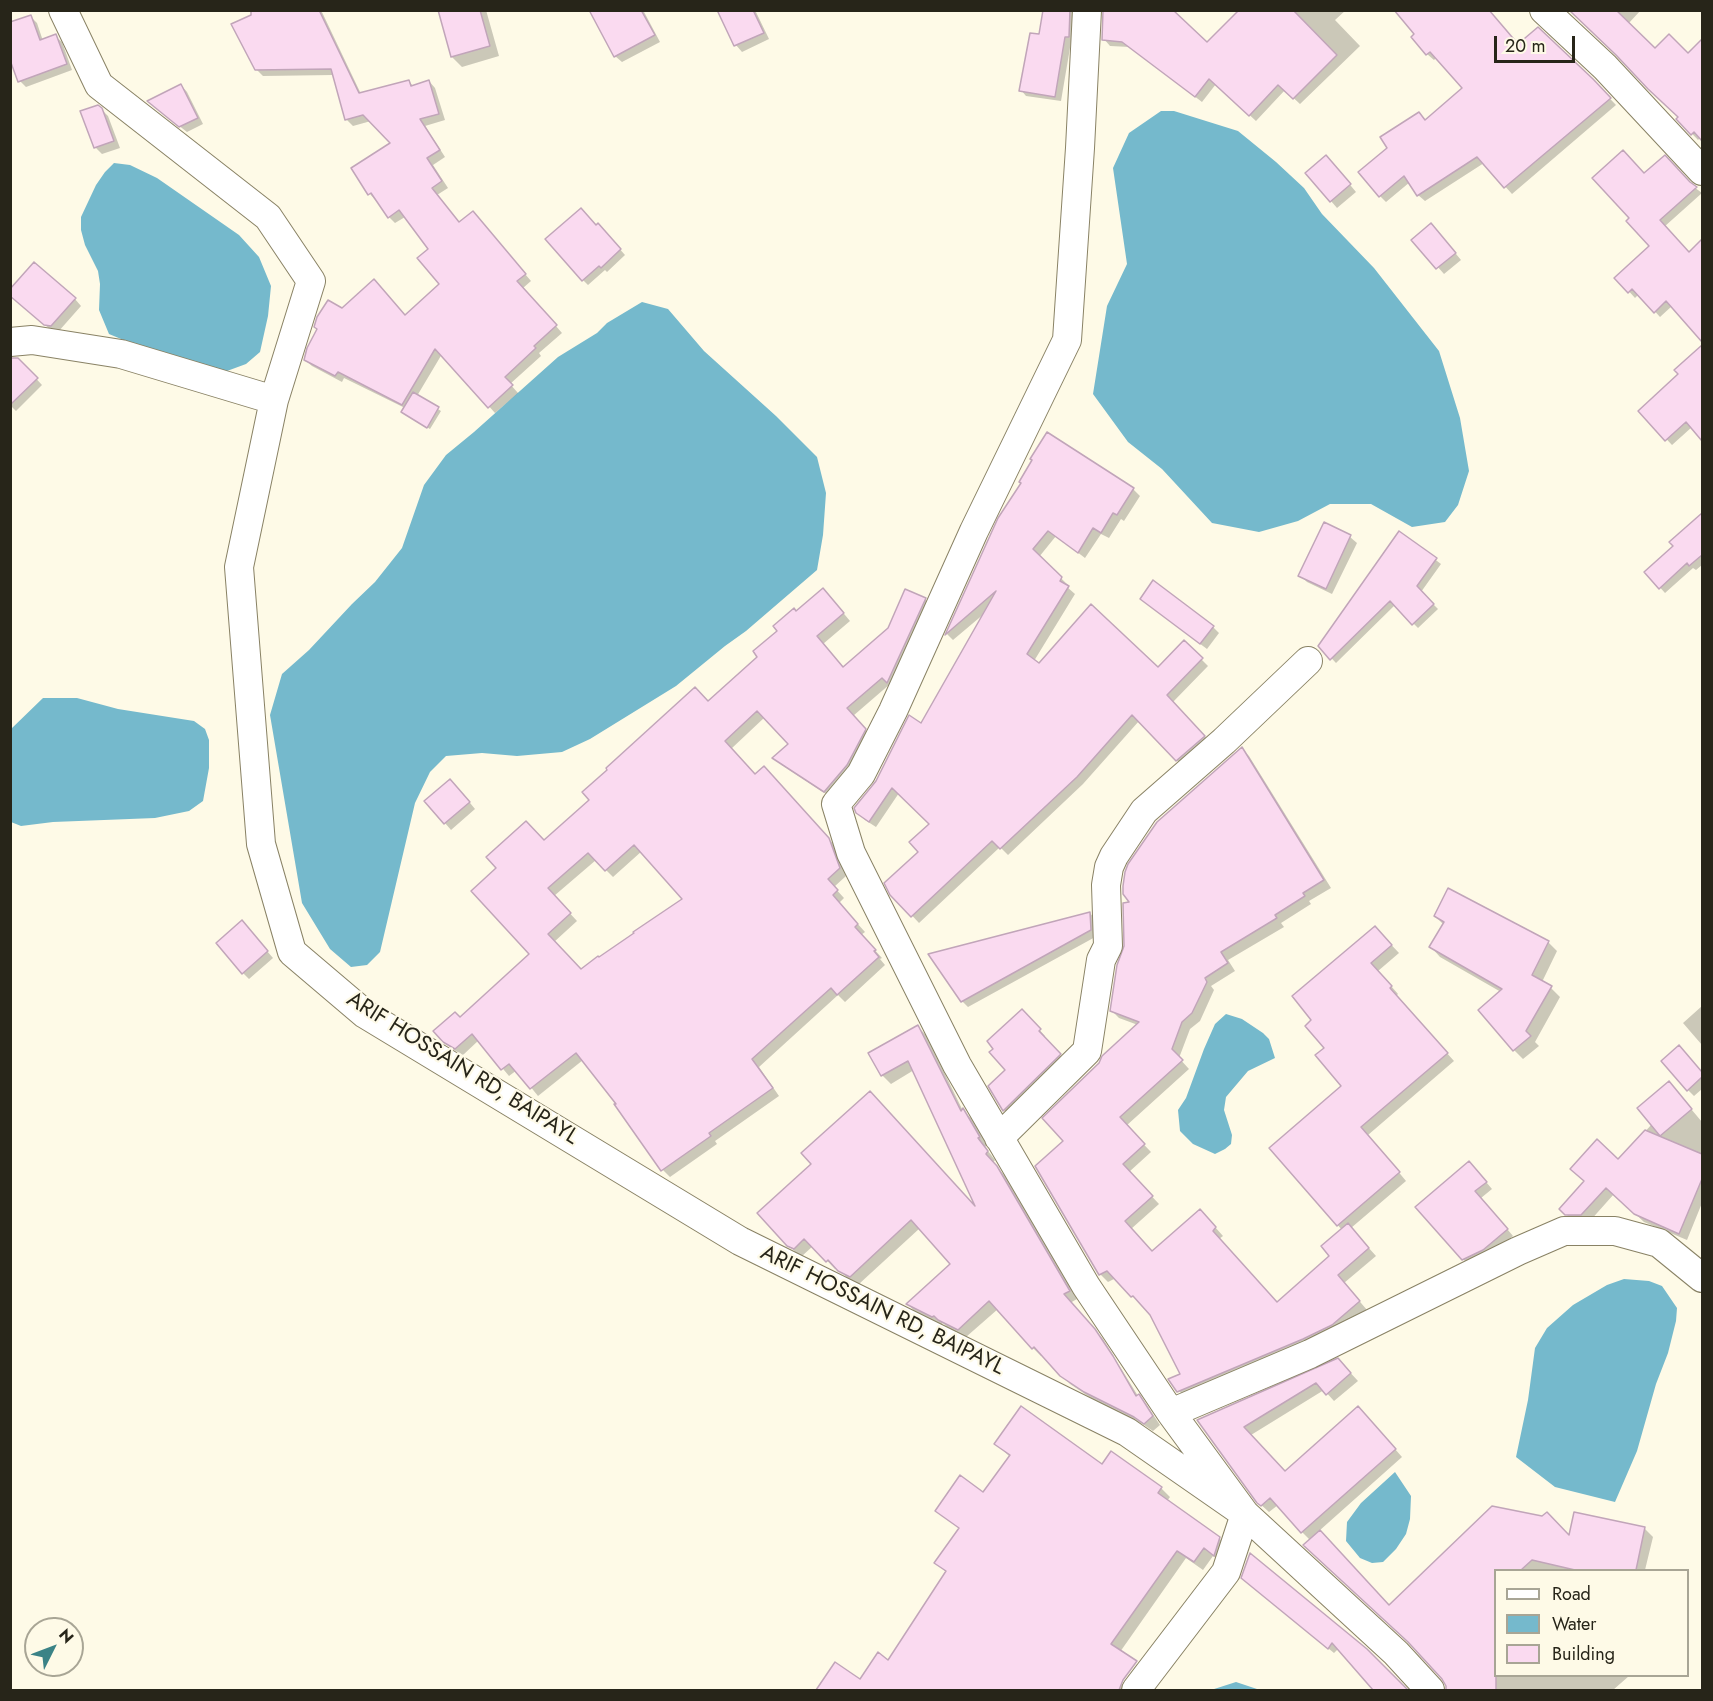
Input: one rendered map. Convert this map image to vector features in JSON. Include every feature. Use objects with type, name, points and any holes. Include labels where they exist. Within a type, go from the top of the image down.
[{"type":"street","name":"ARIF HOSSAIN RD, BAIPAYL","points":[[63,10],[99,85],[267,217],[311,281],[274,400],[239,567],[261,844],[292,952],[365,1014],[740,1241],[1127,1432],[1245,1514],[1396,1653],[1430,1690]]},
{"type":"street","points":[[1087,10],[1067,340],[974,531],[893,711],[861,774],[836,804],[851,853],[957,1065],[999,1138],[1086,1286],[1171,1413],[1245,1514],[1226,1572],[1136,1690]]},
{"type":"street","points":[[1544,10],[1605,67],[1701,166]]},
{"type":"street","points":[[10,342],[32,340],[121,354],[274,400]]},
{"type":"street","points":[[999,1138],[1087,1051],[1101,960],[1108,946],[1106,885],[1109,867],[1114,856],[1144,811],[1224,741],[1308,661]]},
{"type":"street","points":[[1171,1413],[1310,1354],[1518,1251],[1564,1231],[1615,1231],[1659,1243],[1702,1278]]},
{"type":"water","points":[[1161,111],[1174,111],[1238,131],[1276,162],[1304,188],[1322,214],[1374,268],[1439,351],[1460,418],[1469,471],[1458,505],[1445,522],[1412,527],[1371,504],[1330,504],[1298,521],[1259,532],[1212,523],[1162,469],[1128,442],[1093,394],[1107,306],[1127,264],[1113,168],[1129,133]]},
{"type":"water","points":[[114,163],[130,165],[157,178],[239,235],[259,257],[271,286],[268,316],[260,352],[246,364],[227,371],[138,346],[109,334],[99,310],[98,271],[85,245],[81,230],[81,217],[96,185]]},
{"type":"water","points":[[642,302],[668,309],[704,351],[776,416],[817,457],[826,493],[823,535],[817,570],[746,631],[676,686],[590,739],[562,752],[517,756],[482,753],[446,756],[430,772],[415,803],[380,952],[367,965],[351,967],[330,949],[302,903],[270,715],[282,674],[309,650],[375,582],[402,548],[424,485],[446,455],[558,357]]},
{"type":"water","points":[[43,698],[77,698],[118,709],[194,721],[205,729],[209,740],[209,768],[203,801],[189,811],[155,818],[53,822],[21,826],[11,822],[11,729]]},
{"type":"water","points":[[1226,1014],[1242,1019],[1263,1033],[1269,1039],[1275,1058],[1248,1071],[1226,1097],[1224,1110],[1232,1135],[1231,1144],[1215,1154],[1193,1144],[1180,1131],[1178,1110],[1186,1098],[1215,1024]]},
{"type":"water","points":[[1624,1279],[1649,1281],[1662,1286],[1677,1308],[1668,1353],[1656,1384],[1637,1451],[1615,1502],[1555,1487],[1516,1457],[1528,1400],[1535,1348],[1547,1328],[1573,1305],[1607,1285]]},
{"type":"water","points":[[1395,1472],[1411,1496],[1410,1519],[1406,1534],[1396,1549],[1383,1562],[1372,1563],[1360,1558],[1346,1541],[1347,1522],[1361,1503]]},
{"type":"water","points":[[1236,1682],[1260,1690],[1211,1690]]},
{"type":"building","points":[[251,10],[319,10],[359,93],[409,80],[411,86],[429,80],[439,114],[420,119],[440,150],[427,158],[442,181],[432,188],[459,222],[473,211],[526,274],[517,281],[557,325],[505,377],[513,385],[488,408],[435,349],[402,405],[338,372],[335,376],[304,360],[307,348],[317,329],[314,327],[317,317],[328,300],[342,308],[374,279],[405,315],[439,284],[417,258],[428,249],[399,210],[388,218],[371,193],[368,195],[351,168],[390,143],[363,115],[345,120],[331,69],[255,70],[231,24],[251,15]]},
{"type":"building","points":[[438,10],[480,10],[490,46],[451,57]]},
{"type":"building","points":[[589,10],[641,10],[655,35],[614,57]]},
{"type":"building","points":[[717,10],[753,10],[764,33],[734,46]]},
{"type":"building","points":[[1043,10],[1070,10],[1069,37],[1065,37],[1055,97],[1019,91],[1030,33],[1039,34]]},
{"type":"building","points":[[1103,10],[1173,10],[1207,42],[1239,10],[1293,10],[1337,55],[1293,99],[1278,85],[1249,116],[1209,79],[1195,97],[1122,42],[1102,40]]},
{"type":"building","points":[[1394,10],[1489,10],[1518,44],[1538,27],[1611,98],[1504,188],[1477,157],[1417,196],[1404,176],[1379,197],[1358,172],[1387,148],[1380,137],[1419,112],[1425,120],[1462,88],[1430,52],[1426,55],[1411,37],[1414,34]]},
{"type":"building","points":[[1569,10],[1616,10],[1655,48],[1669,34],[1688,53],[1702,39],[1702,141],[1694,132],[1691,135],[1676,119],[1678,117]]},
{"type":"building","points":[[31,15],[40,40],[56,34],[67,64],[18,82],[10,60],[10,22]]},
{"type":"building","points":[[181,84],[198,118],[179,127],[147,101]]},
{"type":"building","points":[[98,105],[102,108],[114,141],[94,148],[80,111]]},
{"type":"building","points":[[1623,150],[1644,173],[1665,155],[1697,187],[1660,220],[1689,252],[1702,239],[1702,342],[1666,301],[1654,313],[1632,289],[1628,293],[1614,278],[1649,246],[1626,221],[1629,218],[1592,178]]},
{"type":"building","points":[[1326,155],[1351,184],[1330,202],[1305,173]]},
{"type":"building","points":[[581,208],[621,249],[601,268],[599,266],[582,281],[545,239]]},
{"type":"building","points":[[1431,223],[1456,253],[1436,269],[1411,240]]},
{"type":"building","points":[[34,262],[76,298],[51,326],[44,325],[10,296],[10,289]]},
{"type":"building","points":[[1702,345],[1702,441],[1686,422],[1665,441],[1638,411],[1678,374],[1674,370]]},
{"type":"building","points":[[10,358],[18,358],[38,378],[10,405]]},
{"type":"building","points":[[413,392],[439,407],[427,428],[401,412]]},
{"type":"building","points":[[1047,432],[1134,488],[1117,515],[1113,513],[1101,533],[1093,528],[1078,553],[1048,531],[1033,549],[1062,577],[1060,581],[1069,586],[1027,654],[1039,663],[1091,604],[1158,667],[1184,640],[1203,658],[1167,695],[1205,736],[1176,761],[1132,715],[1077,777],[1000,849],[992,841],[911,917],[890,895],[884,883],[918,852],[909,842],[929,824],[892,788],[869,822],[856,813],[854,808],[876,781],[909,715],[921,723],[996,591],[945,635],[998,518],[1021,483],[1019,482],[1032,460],[1030,459]]},
{"type":"building","points":[[1702,513],[1702,555],[1689,566],[1687,563],[1659,589],[1644,572],[1673,546],[1669,542]]},
{"type":"building","points":[[1324,522],[1351,535],[1326,589],[1298,576]]},
{"type":"building","points":[[1399,531],[1437,558],[1417,586],[1434,604],[1412,625],[1390,601],[1330,660],[1318,646]]},
{"type":"building","points":[[1153,580],[1214,626],[1200,644],[1140,599]]},
{"type":"building","points":[[823,588],[844,613],[817,636],[843,667],[888,628],[905,589],[926,598],[887,683],[882,678],[847,708],[866,729],[847,765],[824,792],[772,758],[788,744],[757,711],[725,741],[755,774],[764,766],[829,838],[840,868],[828,879],[838,890],[833,895],[858,924],[855,927],[876,950],[874,951],[879,957],[837,995],[831,988],[752,1059],[773,1088],[709,1133],[711,1136],[661,1171],[614,1104],[616,1104],[576,1053],[530,1089],[509,1064],[501,1070],[472,1034],[455,1049],[443,1042],[433,1031],[455,1012],[460,1017],[529,954],[471,891],[496,868],[486,857],[526,821],[544,840],[589,800],[582,792],[695,687],[708,701],[757,657],[753,651],[777,631],[773,626],[794,608],[796,611]],"holes":[[[634,845],[682,899],[581,969],[548,934],[571,913],[548,888],[588,853],[605,871]]]},
{"type":"building","points":[[1242,747],[1324,880],[1303,893],[1305,896],[1275,915],[1277,918],[1221,952],[1228,963],[1205,978],[1207,982],[1192,1013],[1182,1022],[1172,1049],[1183,1060],[1120,1117],[1145,1144],[1123,1164],[1153,1196],[1125,1221],[1152,1251],[1200,1209],[1216,1227],[1213,1231],[1277,1302],[1329,1256],[1321,1246],[1348,1223],[1369,1248],[1338,1275],[1360,1301],[1332,1325],[1177,1392],[1168,1379],[1180,1374],[1150,1315],[1107,1271],[1099,1275],[1035,1166],[1063,1141],[1042,1118],[1099,1063],[1102,1056],[1139,1022],[1110,1011],[1117,965],[1124,946],[1123,903],[1129,902],[1123,894],[1123,886],[1128,864],[1157,822]]},
{"type":"building","points":[[450,779],[470,802],[444,824],[424,801]]},
{"type":"building","points":[[1448,888],[1549,941],[1532,975],[1552,986],[1526,1031],[1531,1036],[1513,1051],[1478,1010],[1502,989],[1429,947],[1444,922],[1434,916]]},
{"type":"building","points":[[1090,912],[1091,930],[961,1002],[928,954]]},
{"type":"building","points":[[242,920],[268,951],[242,974],[216,943]]},
{"type":"building","points":[[1375,926],[1392,945],[1371,963],[1392,986],[1390,988],[1448,1053],[1361,1127],[1400,1172],[1337,1226],[1269,1148],[1341,1086],[1315,1055],[1324,1048],[1305,1026],[1311,1020],[1292,996]]},
{"type":"building","points":[[1022,1009],[1061,1054],[1003,1111],[988,1086],[1005,1070],[989,1052],[993,1049],[987,1041]]},
{"type":"building","points":[[918,1025],[961,1111],[963,1108],[980,1137],[978,1138],[988,1151],[986,1154],[997,1166],[1070,1291],[1064,1294],[1095,1329],[1136,1396],[1139,1394],[1153,1416],[1144,1424],[1084,1392],[1060,1376],[989,1301],[958,1330],[906,1304],[950,1264],[911,1220],[850,1277],[838,1271],[828,1260],[826,1262],[804,1239],[794,1249],[787,1246],[757,1213],[811,1164],[801,1153],[870,1091],[975,1206],[908,1061],[881,1076],[868,1053]]},
{"type":"building","points":[[1679,1045],[1702,1072],[1702,1077],[1687,1091],[1661,1061]]},
{"type":"building","points":[[1669,1081],[1692,1109],[1660,1136],[1637,1108]]},
{"type":"building","points":[[1645,1130],[1702,1154],[1702,1179],[1679,1234],[1634,1214],[1606,1188],[1581,1215],[1565,1215],[1559,1209],[1584,1181],[1570,1169],[1597,1139],[1618,1159]]},
{"type":"building","points":[[1469,1161],[1487,1182],[1475,1191],[1508,1229],[1483,1250],[1462,1260],[1415,1207]]},
{"type":"building","points":[[1338,1358],[1351,1373],[1326,1395],[1316,1383],[1244,1427],[1285,1471],[1358,1406],[1396,1449],[1301,1533],[1270,1498],[1261,1506],[1257,1503],[1197,1420]]},
{"type":"building","points":[[1021,1406],[1102,1464],[1111,1451],[1162,1487],[1158,1493],[1220,1537],[1214,1556],[1204,1548],[1194,1562],[1177,1551],[1111,1644],[1137,1661],[1123,1680],[1119,1690],[816,1690],[835,1662],[860,1679],[878,1652],[888,1660],[946,1571],[934,1563],[959,1528],[935,1511],[960,1475],[983,1492],[1010,1455],[994,1444]]},
{"type":"building","points":[[1492,1506],[1542,1516],[1547,1512],[1569,1535],[1574,1512],[1645,1527],[1636,1569],[1571,1569],[1532,1560],[1522,1569],[1494,1569],[1496,1690],[1446,1690],[1442,1679],[1408,1642],[1303,1545],[1320,1530],[1389,1605]]},
{"type":"building","points":[[1250,1553],[1367,1649],[1408,1690],[1373,1690],[1332,1643],[1328,1649],[1241,1578]]}]
